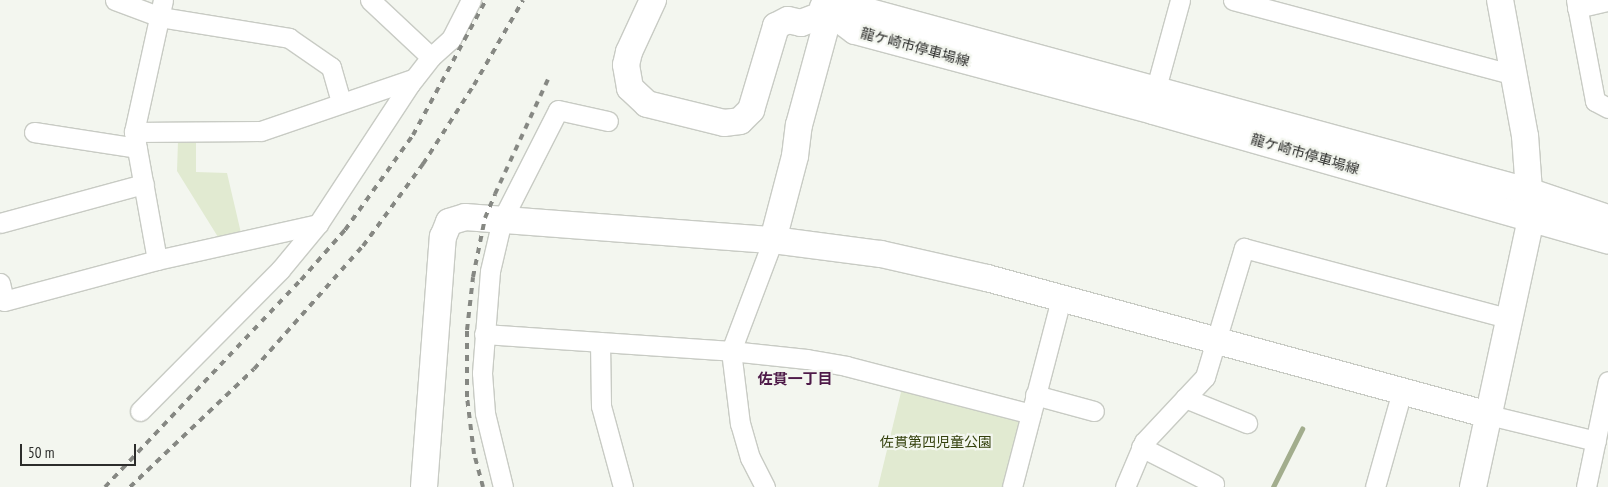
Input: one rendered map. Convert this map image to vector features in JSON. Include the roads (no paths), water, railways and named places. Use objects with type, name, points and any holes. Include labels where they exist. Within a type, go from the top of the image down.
[{"type":"street","points":[[115,0],[289,38],[330,68],[341,102]]},
{"type":"street","points":[[370,0],[431,57]]},
{"type":"street","points":[[140,411],[280,270],[318,224],[413,79],[431,57],[451,38],[471,0]]},
{"type":"street","points":[[653,0],[629,52],[626,66],[630,88],[647,104],[724,123],[740,121],[751,110],[776,26],[788,20],[802,23],[826,4]]},
{"type":"street","points":[[1159,77],[1180,0]]},
{"type":"street","points":[[1233,0],[1296,8],[1515,76]]},
{"type":"street","points":[[1473,487],[1531,218],[1531,192],[1515,76],[1500,0]]},
{"type":"street","points":[[1608,1],[1576,4],[1595,101],[1608,108]]},
{"type":"street","points":[[765,487],[750,458],[740,424],[731,351],[773,240],[791,173],[798,125],[826,4]]},
{"type":"street","name":"龍ケ崎市停車場線","points":[[826,4],[859,9],[1531,192],[1608,218]]},
{"type":"street","name":"龍ケ崎市停車場線","points":[[826,4],[862,33],[1153,111],[1608,241]]},
{"type":"street","points":[[157,260],[136,140],[161,9]]},
{"type":"street","points":[[34,132],[136,140],[261,131],[341,102],[413,79]]},
{"type":"street","points":[[503,487],[486,413],[484,334],[490,271],[502,220],[558,110],[608,121]]},
{"type":"street","points":[[0,223],[144,184]]},
{"type":"street","points":[[424,487],[445,228],[457,218],[773,240],[881,254],[987,278],[1489,415],[1596,441]]},
{"type":"street","points":[[0,283],[4,301],[157,260],[318,224]]},
{"type":"street","points":[[1125,487],[1141,447],[1205,377],[1240,254],[1244,248],[1250,247],[1510,319]]},
{"type":"street","points":[[1012,487],[1061,298]]},
{"type":"street","points":[[484,334],[731,351],[846,366],[1030,414]]},
{"type":"street","points":[[600,342],[602,406],[623,487]]},
{"type":"street","points":[[1586,487],[1608,381]]},
{"type":"street","points":[[1376,487],[1402,391]]},
{"type":"street","points":[[1035,395],[1094,411]]},
{"type":"street","points":[[1185,398],[1247,423]]},
{"type":"street","points":[[1141,447],[1214,484]]},
{"type":"waterway","points":[[1273,487],[1302,429]]},
{"type":"railway","points":[[105,487],[301,280],[345,230],[413,135],[486,0]]},
{"type":"railway","points":[[130,487],[254,369],[363,246],[423,164],[474,85],[523,0]]},
{"type":"railway","points":[[483,487],[474,454],[467,397],[467,330],[473,277],[485,218],[550,75]]},
{"type":"district","name":"佐貫一丁目","points":[[795,379]]},
{"type":"park label","name":"佐貫第四児童公園","points":[[936,442]]}]
